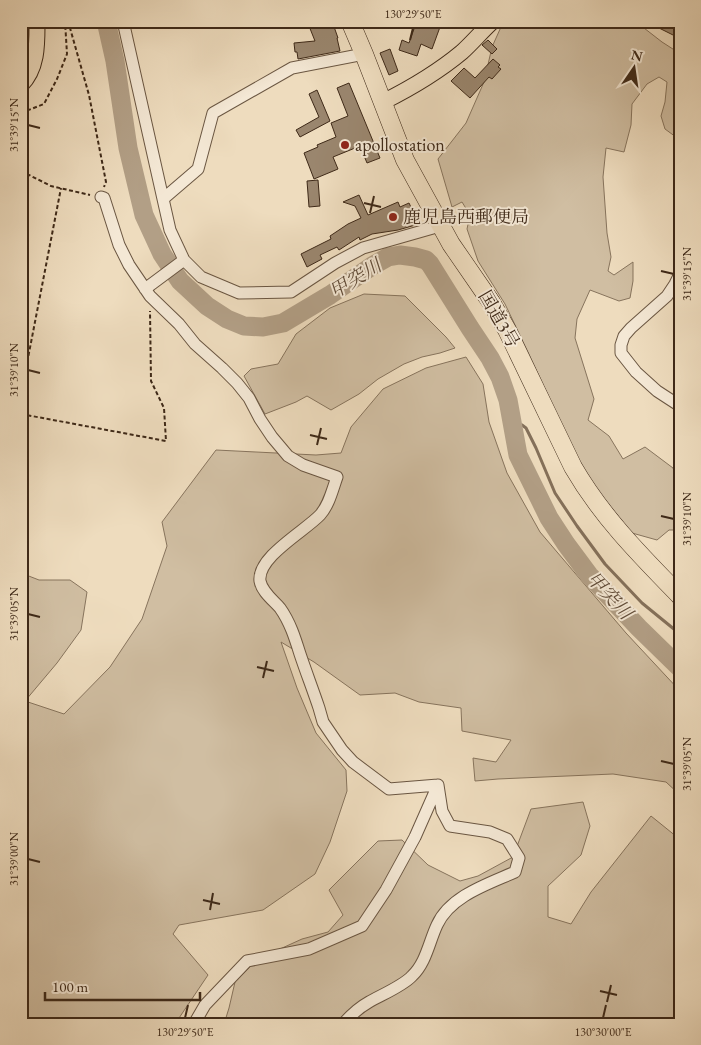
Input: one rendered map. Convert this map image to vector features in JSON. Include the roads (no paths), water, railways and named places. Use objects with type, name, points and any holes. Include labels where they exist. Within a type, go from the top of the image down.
[{"type":"highway","name":"国道3号","points":[[350,21],[406,160],[440,226],[491,302],[507,330],[584,487],[634,549],[680,596]]},
{"type":"main road","points":[[21,85],[26,79],[34,61],[37,21]]},
{"type":"main road","points":[[383,102],[436,72],[463,50],[492,21]]},
{"type":"street","points":[[123,21],[170,230],[184,260],[201,277],[239,293],[291,292],[362,248],[440,226]]},
{"type":"street","points":[[163,199],[198,169],[213,113],[292,68],[364,54]]},
{"type":"street","points":[[101,197],[104,198],[119,245],[129,266],[147,292],[179,324],[195,344],[237,383],[249,398],[272,438],[288,456],[303,466],[337,477],[327,505],[320,515],[288,540],[260,571],[260,582],[264,591],[280,608],[290,624],[323,722],[342,750],[353,762],[389,789],[438,785]]},
{"type":"street","points":[[147,292],[184,260]]},
{"type":"street","points":[[680,274],[667,296],[624,336],[621,346],[621,353],[636,372],[680,406]]},
{"type":"street","points":[[194,1024],[205,1005],[247,961],[310,949],[362,926],[386,890],[415,837],[438,785]]},
{"type":"street","points":[[343,1024],[367,1003],[413,976],[424,959],[438,922],[454,904],[466,894],[515,872],[519,858],[507,839],[490,832],[450,826],[442,811],[438,785]]},
{"type":"waterway","name":"甲突川","points":[[106,21],[115,61],[128,148],[144,215],[162,254],[180,281],[207,306],[227,319],[244,326],[263,327],[283,323],[388,257],[400,255],[426,260],[490,358],[500,377],[508,400],[518,455],[549,518],[589,575],[680,668]]},
{"type":"waterway","points":[[511,422],[526,428],[555,493],[605,564],[642,603],[680,634]]},
{"type":"place","name":"apollostation","points":[[345,145]]},
{"type":"place","name":"鹿児島西郵便局","points":[[393,217]]}]
